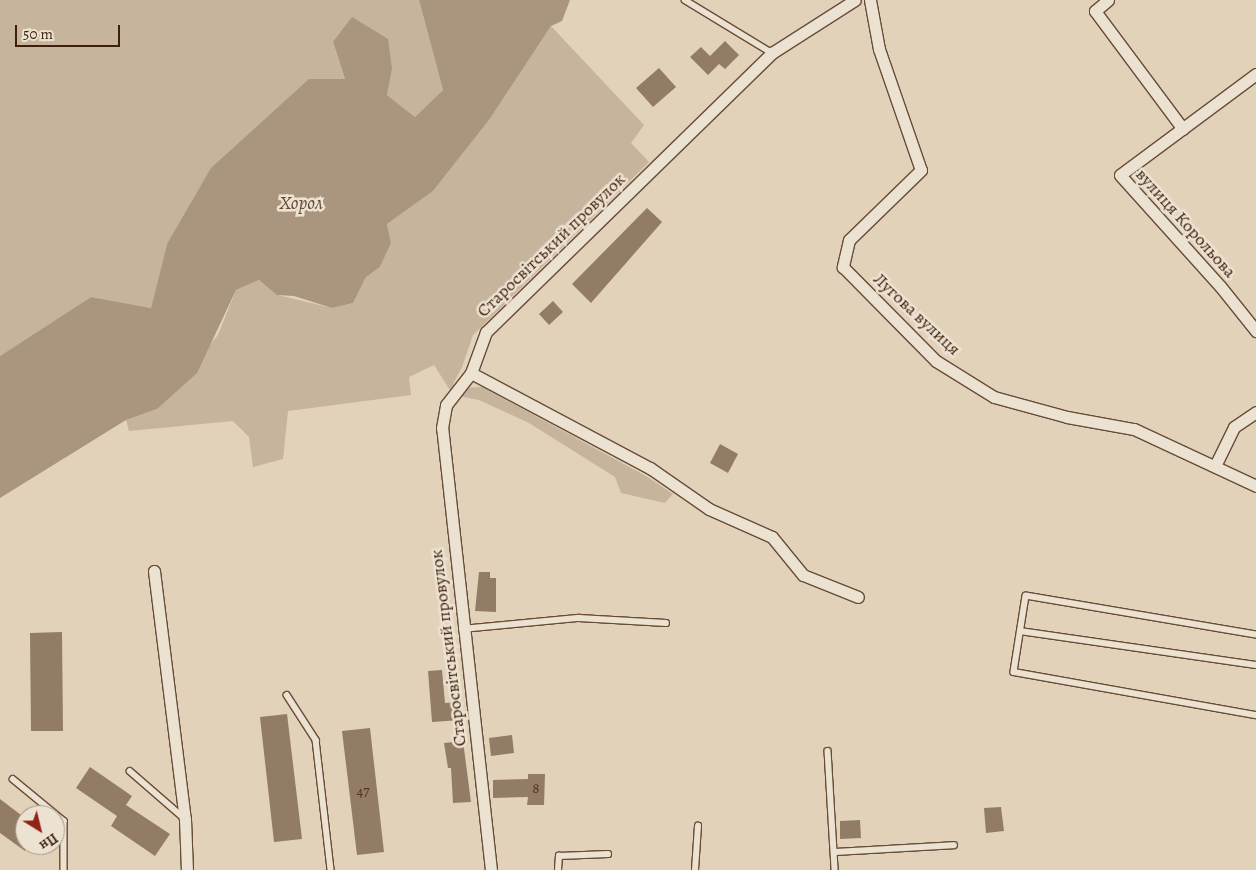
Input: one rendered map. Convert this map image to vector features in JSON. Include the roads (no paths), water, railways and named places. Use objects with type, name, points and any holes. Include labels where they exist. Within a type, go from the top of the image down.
[{"type":"street","name":"Старосвітський провулок","points":[[491,870],[462,629],[442,428],[446,405],[472,373],[486,332],[772,53],[855,0]]},
{"type":"street","name":"Лугова вулиця","points":[[870,0],[879,49],[920,170],[849,240],[843,267],[936,361],[994,397],[1066,417],[1134,429],[1256,486]]},
{"type":"street","points":[[1108,0],[1095,11],[1183,129]]},
{"type":"street","name":"вулиця Корольова","points":[[1256,74],[1120,175],[1220,286],[1256,331]]},
{"type":"street","points":[[472,373],[650,468],[709,509],[772,537],[803,575],[858,597]]},
{"type":"street","points":[[1215,466],[1234,427],[1256,412]]},
{"type":"street","points":[[154,571],[185,819],[187,870]]},
{"type":"lane","points":[[685,0],[772,53]]},
{"type":"lane","points":[[1256,635],[1026,596],[1014,672],[1256,716]]},
{"type":"lane","points":[[462,629],[579,618],[666,622]]},
{"type":"lane","points":[[1020,631],[1256,665]]},
{"type":"lane","points":[[287,695],[316,740],[331,870]]},
{"type":"lane","points":[[828,751],[835,870]]},
{"type":"lane","points":[[130,771],[185,819]]},
{"type":"lane","points":[[13,778],[64,821],[64,870]]},
{"type":"lane","points":[[695,870],[698,826]]},
{"type":"lane","points":[[834,852],[954,845]]},
{"type":"lane","points":[[558,870],[559,856],[608,854]]},
{"type":"water","name":"Хорол","points":[[419,0],[570,0],[562,21],[551,26],[489,120],[433,191],[387,224],[391,243],[380,267],[366,277],[353,303],[332,308],[294,296],[277,295],[259,280],[236,290],[197,373],[157,409],[126,420],[0,498],[0,356],[91,297],[151,308],[167,244],[211,168],[309,79],[345,79],[333,42],[352,17],[388,39],[392,69],[387,95],[415,117],[443,90]]}]
